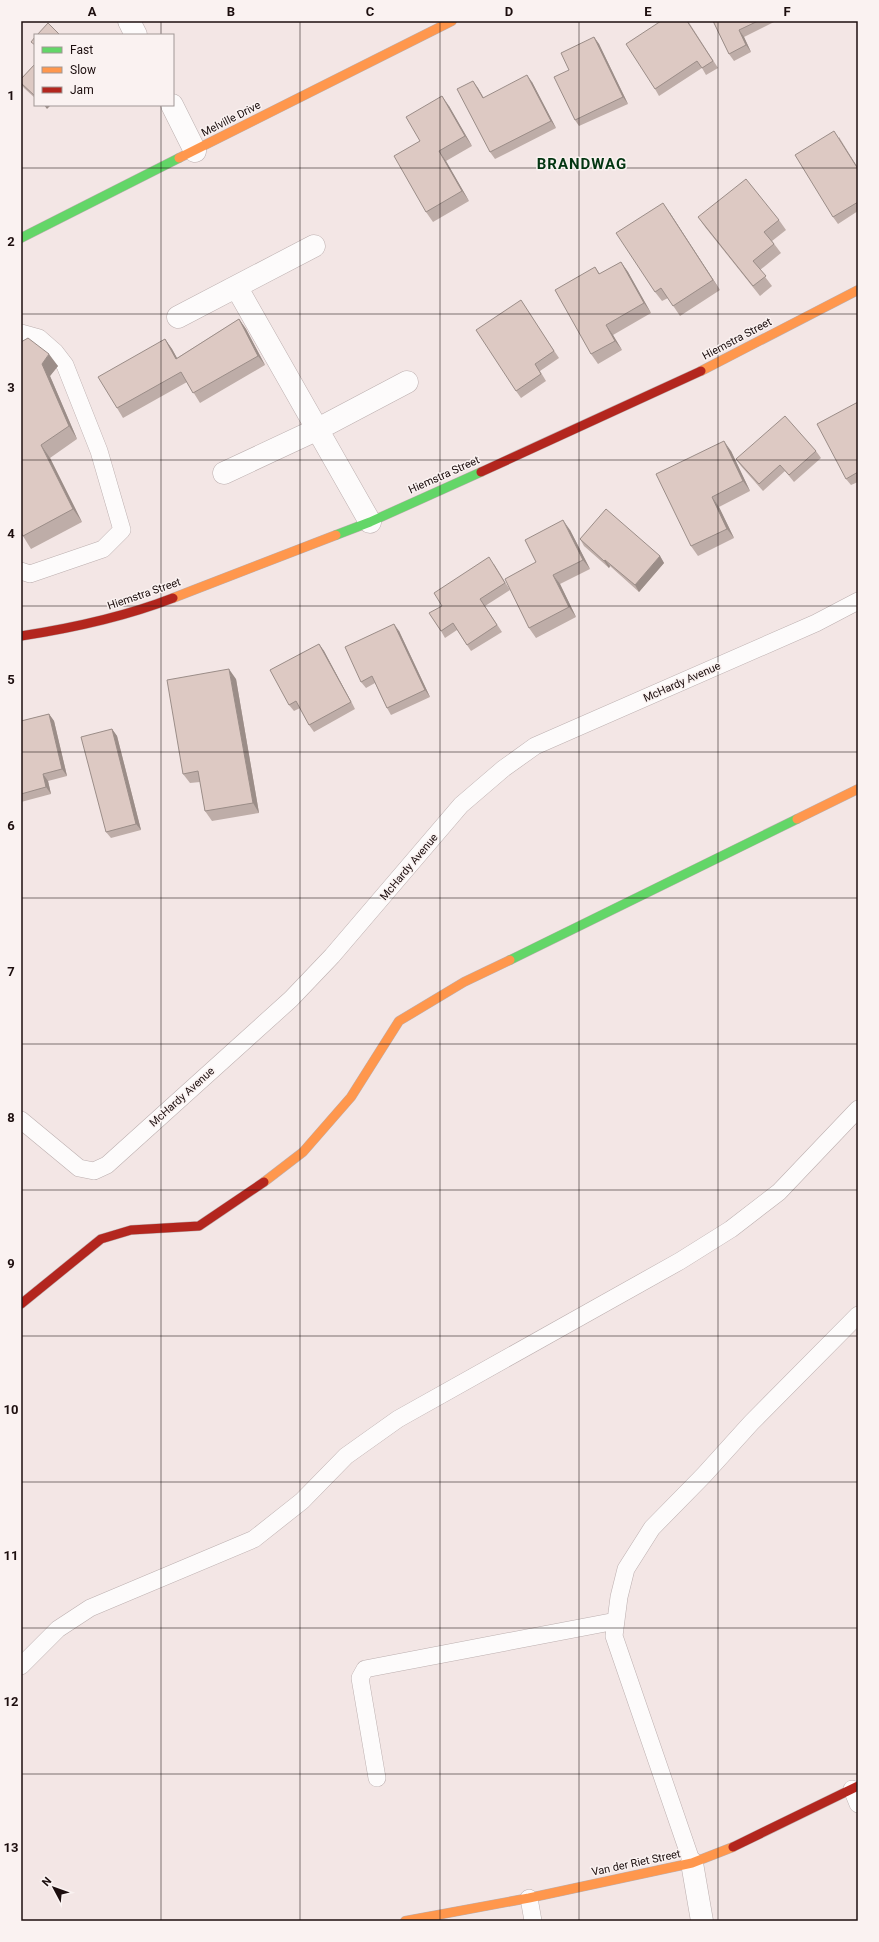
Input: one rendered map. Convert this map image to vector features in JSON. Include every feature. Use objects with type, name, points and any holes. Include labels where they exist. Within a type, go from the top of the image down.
[{"type":"street","points":[[129,21],[136,34]]},
{"type":"street","name":"Melville Drive","points":[[21,238],[452,21]]},
{"type":"street","points":[[173,106],[195,150]]},
{"type":"street","points":[[178,317],[237,288],[314,246]]},
{"type":"street","points":[[237,288],[370,522]]},
{"type":"street","name":"Hiemstra Street","points":[[21,636],[71,628],[142,610],[370,522],[696,374],[858,290]]},
{"type":"street","points":[[224,473],[318,429],[407,382]]},
{"type":"street","points":[[21,1304],[101,1239],[131,1230],[199,1226],[244,1197],[303,1152],[351,1097],[399,1021],[464,982],[858,788]]},
{"type":"street","name":"Van der Riet Street","points":[[405,1921],[529,1898],[692,1863],[720,1853],[856,1793]]},
{"type":"street","points":[[692,1863],[702,1921]]},
{"type":"lane","points":[[21,333],[39,338],[55,352],[64,365],[99,451],[122,530],[103,549],[30,574],[21,571]]},
{"type":"lane","name":"McHardy Avenue","points":[[21,1120],[79,1168],[94,1171],[107,1165],[291,999],[332,956],[461,805],[503,769],[536,746],[816,623],[858,601]]},
{"type":"lane","points":[[21,1666],[58,1629],[90,1608],[254,1539],[302,1501],[346,1456],[398,1419],[680,1261],[731,1229],[779,1192],[858,1109]]},
{"type":"lane","points":[[692,1863],[614,1636],[619,1597],[626,1569],[652,1528],[704,1475],[751,1423],[858,1315]]},
{"type":"lane","points":[[377,1778],[360,1678],[365,1669],[616,1621]]},
{"type":"lane","points":[[529,1898],[533,1921]]},
{"type":"building","points":[[661,21],[687,21],[713,61],[702,68],[697,61],[655,89],[626,44]]},
{"type":"building","points":[[713,21],[758,21],[739,30],[746,45],[729,54]]},
{"type":"building","points":[[48,23],[59,34],[38,34]]},
{"type":"building","points":[[594,37],[623,97],[575,120],[554,77],[569,70],[561,53]]},
{"type":"building","points":[[34,65],[34,95],[21,83],[21,79]]},
{"type":"building","points":[[527,75],[551,121],[490,152],[457,89],[473,81],[483,98]]},
{"type":"building","points":[[442,96],[465,136],[439,151],[462,191],[426,212],[394,156],[420,141],[406,117]]},
{"type":"building","points":[[834,131],[858,169],[858,202],[833,217],[795,155]]},
{"type":"building","points":[[746,179],[779,220],[764,232],[774,244],[753,261],[766,276],[753,286],[698,217]]},
{"type":"building","points":[[663,203],[713,280],[673,306],[661,288],[655,292],[616,233]]},
{"type":"building","points":[[621,262],[644,303],[606,325],[615,341],[591,354],[555,290],[595,267],[599,274]]},
{"type":"building","points":[[521,300],[554,351],[535,364],[541,374],[516,391],[476,330]]},
{"type":"building","points":[[239,319],[258,356],[193,393],[181,372],[117,408],[98,377],[165,339],[176,359]]},
{"type":"building","points":[[28,338],[49,354],[42,364],[69,426],[41,445],[73,509],[23,536],[21,533],[21,342]]},
{"type":"building","points":[[858,402],[858,472],[846,479],[817,424]]},
{"type":"building","points":[[785,416],[816,451],[789,475],[780,465],[759,484],[736,459]]},
{"type":"building","points":[[724,441],[743,481],[712,497],[727,529],[691,546],[656,474]]},
{"type":"building","points":[[606,509],[660,556],[635,585],[605,560],[604,561],[580,539]]},
{"type":"building","points":[[563,520],[583,560],[553,575],[569,607],[529,628],[505,579],[536,562],[525,540]]},
{"type":"building","points":[[489,557],[505,583],[480,599],[497,625],[467,645],[453,623],[441,631],[429,613],[442,606],[434,593]]},
{"type":"building","points":[[394,624],[425,690],[387,708],[372,676],[361,682],[345,647]]},
{"type":"building","points":[[319,644],[351,702],[309,725],[296,701],[289,705],[270,670]]},
{"type":"building","points":[[229,669],[253,803],[205,811],[198,771],[183,774],[167,680]]},
{"type":"building","points":[[49,714],[62,769],[43,774],[46,787],[21,794],[21,721]]},
{"type":"building","points":[[112,729],[136,824],[106,832],[81,737]]},
{"type":"traffic: fast","points":[[21,238],[179,158]]},
{"type":"traffic: fast","points":[[336,535],[370,522],[481,472]]},
{"type":"traffic: fast","points":[[510,960],[797,819]]},
{"type":"traffic: slow","points":[[179,158],[452,21]]},
{"type":"traffic: slow","points":[[701,371],[858,290]]},
{"type":"traffic: slow","points":[[173,598],[336,535]]},
{"type":"traffic: slow","points":[[797,819],[858,789]]},
{"type":"traffic: slow","points":[[264,1182],[303,1152],[351,1097],[399,1021],[464,982],[510,960]]},
{"type":"traffic: slow","points":[[405,1921],[529,1898],[692,1863],[733,1847]]},
{"type":"traffic: jam","points":[[481,472],[701,371]]},
{"type":"traffic: jam","points":[[21,636],[98,621],[136,611],[173,598]]},
{"type":"traffic: jam","points":[[21,1304],[101,1239],[131,1230],[199,1226],[264,1182]]},
{"type":"traffic: jam","points":[[733,1847],[858,1786]]},
{"type":"district","name":"BRANDWAG","points":[[582,164]]}]
